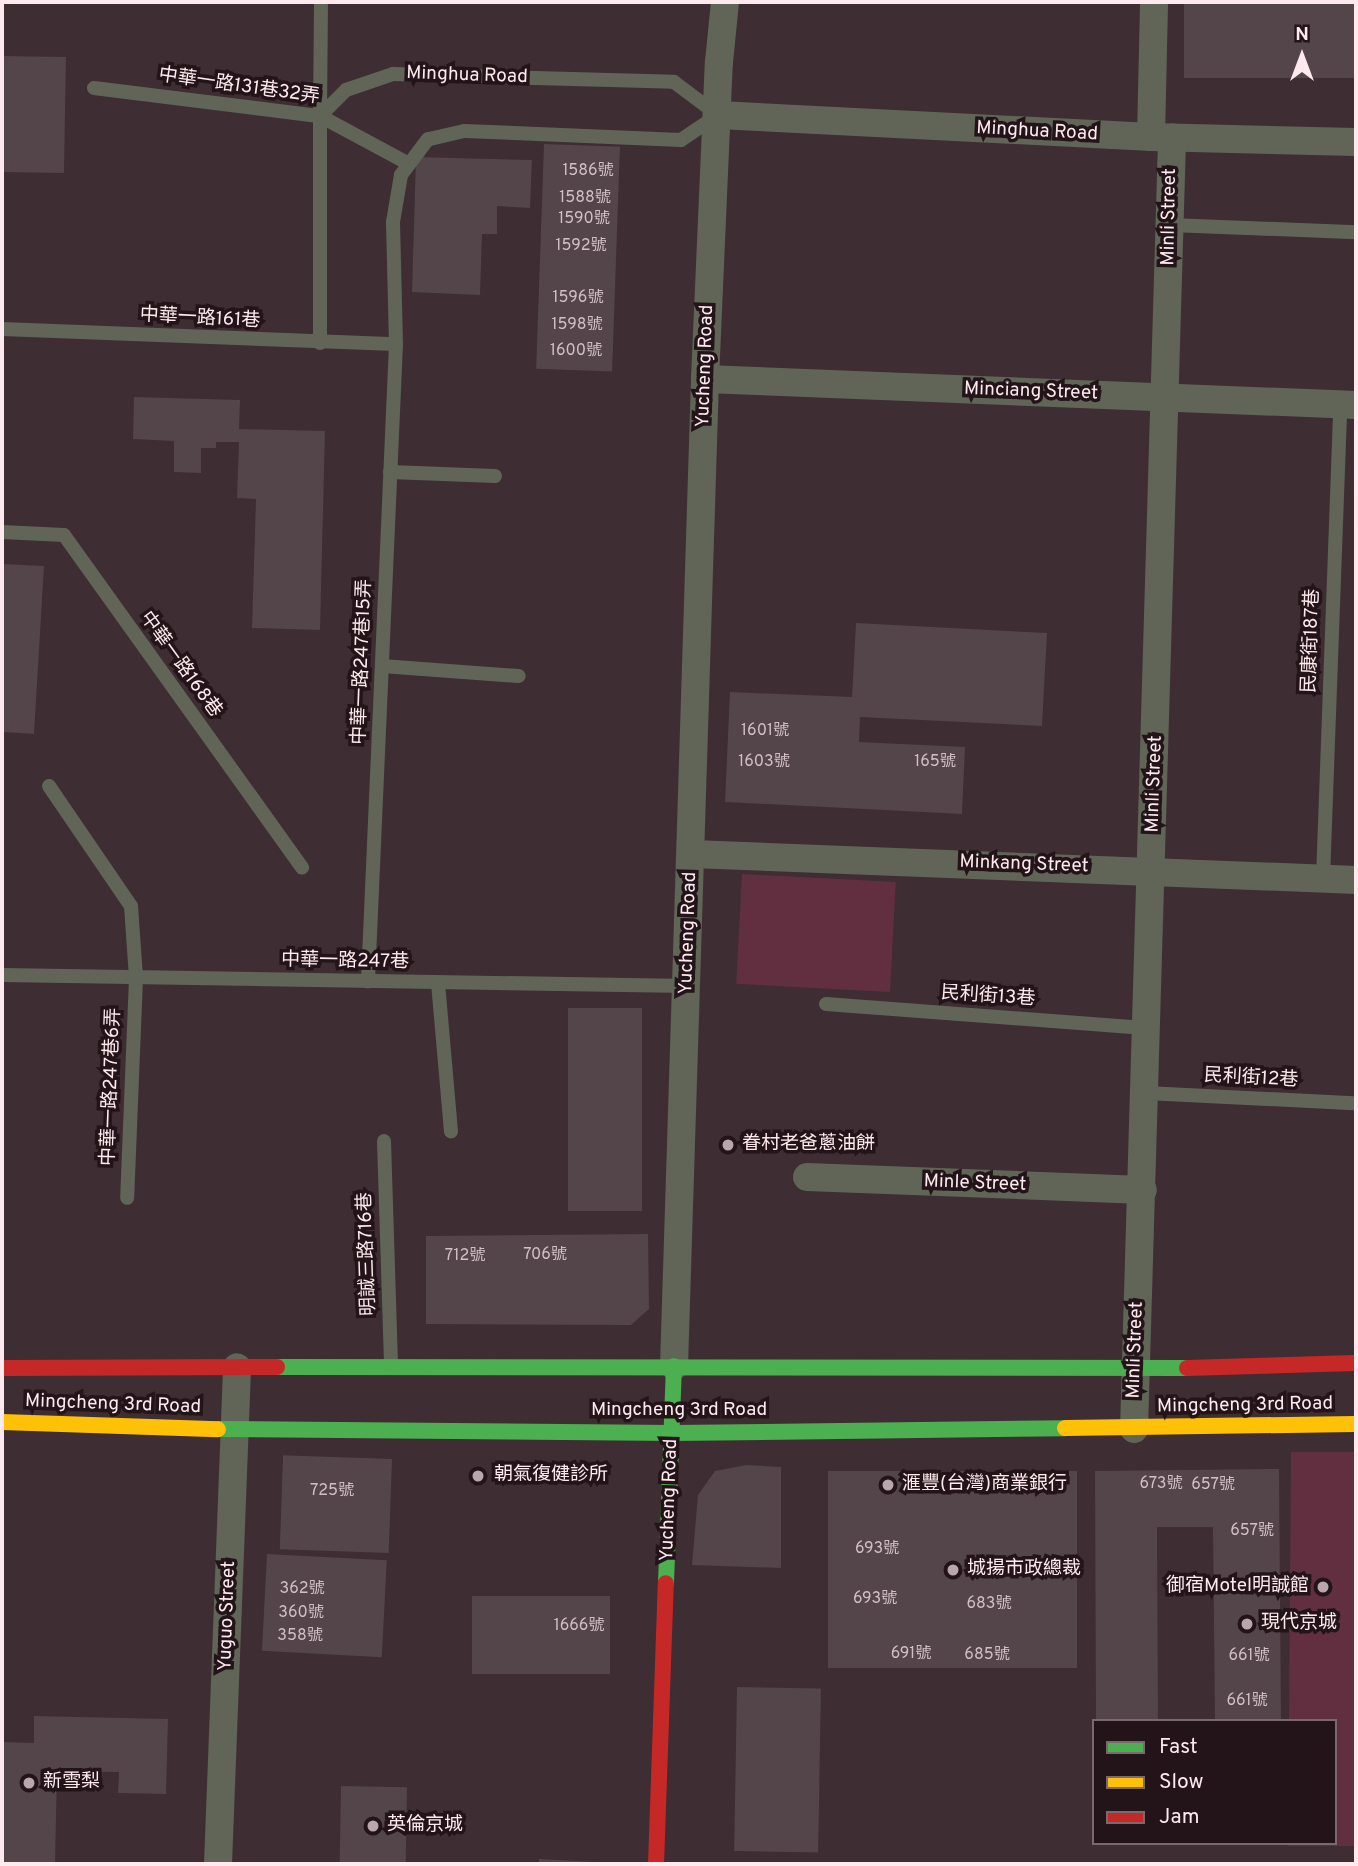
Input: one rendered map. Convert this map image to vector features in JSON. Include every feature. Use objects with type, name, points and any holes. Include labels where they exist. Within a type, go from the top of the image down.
[{"type":"street","name":"Yucheng Road","points":[[656,1864],[688,986],[705,379],[725,2]]},
{"type":"street","name":"Minli Street","points":[[1134,1429],[1170,225],[1161,138],[1154,2]]},
{"type":"street","name":"Minghua Road","points":[[718,115],[1161,138],[1356,142]]},
{"type":"street","name":"Minciang Street","points":[[705,379],[1348,405]]},
{"type":"street","name":"Minkang Street","points":[[692,854],[1356,880]]},
{"type":"street","name":"Minle Street","points":[[807,1177],[1143,1190]]},
{"type":"street","name":"Mingcheng 3rd Road","points":[[2,1368],[674,1366],[1135,1369],[1356,1363]]},
{"type":"street","name":"Yuguo Street","points":[[218,1864],[237,1367]]},
{"type":"street","name":"Mingcheng 3rd Road","points":[[2,1422],[234,1429],[673,1433],[1356,1424]]},
{"type":"lane","points":[[320,343],[321,2]]},
{"type":"lane","name":"Minghua Road","points":[[320,116],[346,90],[393,74],[674,82],[718,115]]},
{"type":"lane","name":"中華一路131巷32弄","points":[[93,88],[320,116],[409,164]]},
{"type":"lane","points":[[396,344],[393,222],[401,175],[428,139],[464,131],[681,140],[718,115]]},
{"type":"lane","points":[[1170,225],[1356,232]]},
{"type":"lane","name":"中華一路161巷","points":[[2,329],[396,344]]},
{"type":"lane","name":"中華一路247巷15弄","points":[[368,981],[396,344]]},
{"type":"lane","name":"民康街187巷","points":[[1323,878],[1348,405]]},
{"type":"lane","points":[[390,472],[495,476]]},
{"type":"lane","name":"中華一路168巷","points":[[2,532],[64,535],[302,868]]},
{"type":"lane","points":[[382,666],[519,676]]},
{"type":"lane","name":"中華一路247巷6弄","points":[[49,786],[131,906],[136,978],[127,1198]]},
{"type":"lane","name":"中華一路247巷","points":[[2,975],[688,986]]},
{"type":"lane","points":[[438,982],[451,1131]]},
{"type":"lane","name":"民利街13巷","points":[[826,1004],[1148,1028]]},
{"type":"lane","name":"民利街12巷","points":[[1146,1093],[1354,1102]]},
{"type":"lane","name":"明誠三路716巷","points":[[384,1141],[391,1366]]},
{"type":"shaded area","points":[[742,874],[896,882],[890,992],[736,984]]},
{"type":"shaded area","name":"御宿Motel明誠館","points":[[1291,1452],[1356,1452],[1356,1846],[1288,1846],[1337,1845],[1337,1719],[1289,1719]]},
{"type":"building","points":[[1184,2],[1356,2],[1356,78],[1184,78]]},
{"type":"building","points":[[2,56],[66,57],[64,173],[2,172]]},
{"type":"building","points":[[544,144],[620,147],[612,372],[536,369]]},
{"type":"building","points":[[416,157],[532,160],[530,208],[497,206],[497,234],[482,234],[480,295],[412,292]]},
{"type":"building","points":[[134,397],[240,400],[239,429],[325,431],[320,630],[252,628],[256,499],[237,498],[239,442],[216,442],[216,448],[201,448],[201,473],[174,472],[174,441],[133,439]]},
{"type":"building","points":[[2,564],[44,566],[34,734],[2,732]]},
{"type":"building","points":[[856,623],[1047,633],[1042,726],[860,717],[859,742],[965,747],[962,814],[725,802],[730,692],[852,697]]},
{"type":"building","points":[[568,1008],[642,1008],[642,1211],[568,1211]]},
{"type":"building","points":[[648,1234],[649,1309],[631,1325],[426,1324],[426,1236]]},
{"type":"building","points":[[283,1455],[392,1459],[389,1553],[280,1549]]},
{"type":"building","points":[[746,1465],[781,1467],[781,1568],[692,1565],[698,1495],[715,1471]]},
{"type":"building","name":"現代京城","points":[[1279,1469],[1281,1719],[1215,1719],[1213,1527],[1157,1527],[1158,1719],[1096,1719],[1095,1471]]},
{"type":"building","name":"城揚市政總裁","points":[[828,1471],[1077,1471],[1077,1668],[828,1668]]},
{"type":"building","points":[[267,1554],[387,1560],[382,1657],[262,1651]]},
{"type":"building","points":[[472,1596],[610,1596],[610,1674],[472,1674]]},
{"type":"building","points":[[737,1687],[821,1688],[818,1852],[734,1851]]},
{"type":"building","name":"新雪梨","points":[[34,1716],[168,1719],[166,1794],[118,1793],[119,1772],[57,1771],[55,1864],[2,1864],[2,1742],[34,1743]]},
{"type":"building","name":"英倫京城","points":[[341,1786],[407,1787],[406,1864],[340,1864]]},
{"type":"building","points":[[539,1859],[595,1862],[595,1864],[539,1864]]},
{"type":"traffic: fast","points":[[666,1583],[674,1366]]},
{"type":"traffic: fast","points":[[277,1367],[1187,1368]]},
{"type":"traffic: fast","points":[[218,1429],[673,1433],[1065,1428]]},
{"type":"traffic: slow","points":[[2,1422],[218,1429]]},
{"type":"traffic: slow","points":[[1065,1428],[1356,1424]]},
{"type":"traffic: jam","points":[[1187,1368],[1356,1363]]},
{"type":"traffic: jam","points":[[2,1368],[277,1367]]},
{"type":"traffic: jam","points":[[656,1864],[666,1583]]},
{"type":"place","name":"眷村老爸蔥油餅","points":[[728,1145]]},
{"type":"place","name":"朝氣復健診所","points":[[478,1476]]},
{"type":"place","name":"滙豐(台灣)商業銀行","points":[[888,1485]]},
{"type":"place","name":"城揚市政總裁","points":[[953,1570]]},
{"type":"place","name":"御宿Motel明誠館","points":[[1323,1587]]},
{"type":"place","name":"現代京城","points":[[1247,1624]]},
{"type":"place","name":"新雪梨","points":[[29,1783]]},
{"type":"place","name":"英倫京城","points":[[373,1826]]}]
